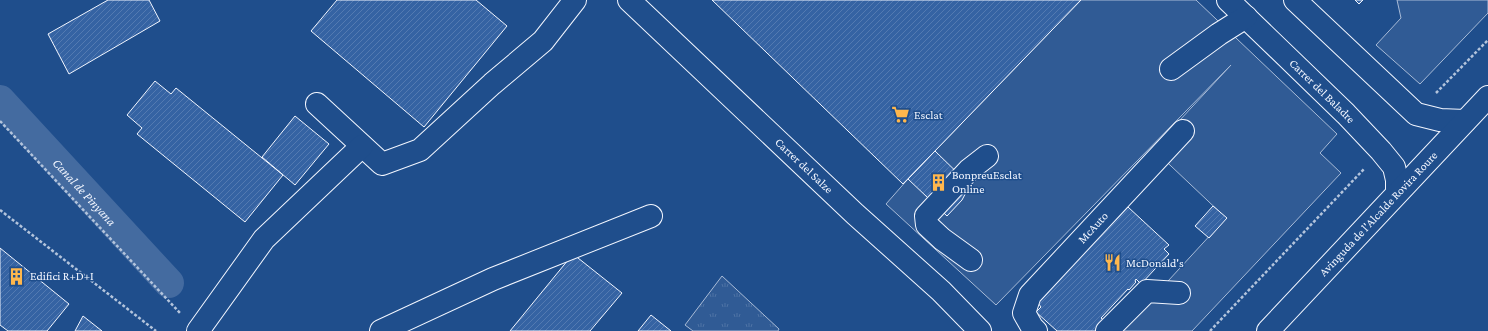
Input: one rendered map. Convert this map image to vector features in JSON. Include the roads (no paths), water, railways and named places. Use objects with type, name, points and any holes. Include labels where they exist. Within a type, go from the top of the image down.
[{"type":"street","points":[[317,104],[382,164],[420,150],[492,84],[543,41],[575,0]]},
{"type":"street","name":"Carrer del Salze","points":[[629,0],[855,214],[941,291],[980,331]]},
{"type":"street","name":"Carrer del Baladre","points":[[1228,0],[1346,114],[1381,151],[1394,168],[1397,180],[1397,192]]},
{"type":"street","points":[[1295,0],[1416,114],[1440,120],[1465,121]]},
{"type":"street","points":[[1171,70],[1219,34],[1246,17]]},
{"type":"street","name":"Avinguda de l'Alcalde Rovira Roure","points":[[1268,331],[1488,96]]},
{"type":"street","name":"McAuto","points":[[1036,331],[1024,313],[1030,295],[1183,131]]},
{"type":"street","points":[[198,331],[264,239],[362,146]]},
{"type":"street","points":[[971,260],[942,239],[927,225],[926,216],[969,170],[987,156]]},
{"type":"street","points":[[382,331],[494,279],[651,216]]},
{"type":"street","points":[[1107,331],[1147,291],[1179,293]]},
{"type":"waterway","name":"Canal de Pinyana","points":[[0,100],[169,283]]},
{"type":"place","name":"Esclat","points":[[901,115]]},
{"type":"place","name":"BonpreuEsclat Online","points":[[939,182]]},
{"type":"place","name":"McDonald's","points":[[1113,263]]},
{"type":"place","name":"Edifici R+D+I","points":[[17,276]]}]
